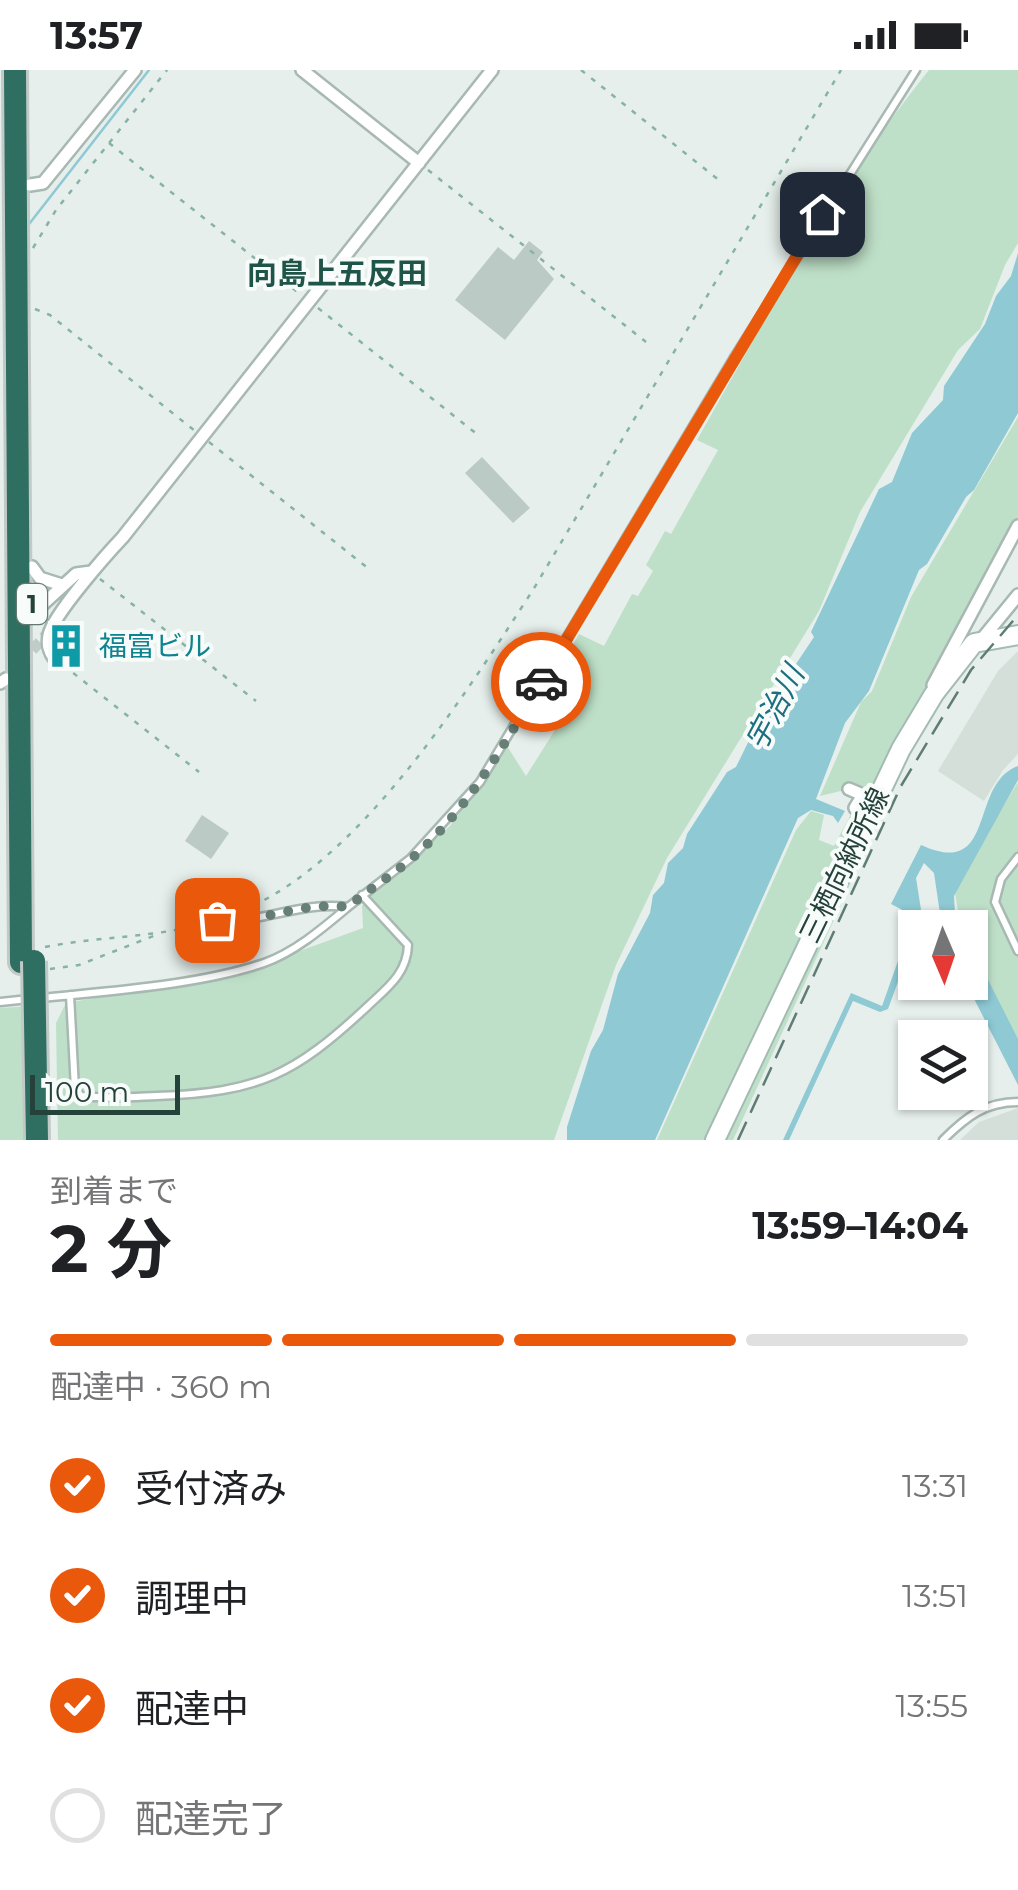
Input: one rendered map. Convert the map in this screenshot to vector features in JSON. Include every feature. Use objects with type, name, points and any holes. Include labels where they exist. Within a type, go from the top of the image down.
[{"type":"highway","name":"1","points":[[15,70],[16,225],[41,312],[32,567],[32,960],[37,1140]]},
{"type":"highway","name":"1","points":[[16,225],[30,185],[28,70]]},
{"type":"highway","name":"1","points":[[23,1140],[32,960],[13,645],[25,254]]},
{"type":"main road","points":[[982,639],[1018,635]]},
{"type":"main road","name":"三栖向納所線","points":[[715,1140],[901,749],[934,694],[974,643],[982,639]]},
{"type":"street","points":[[30,185],[43,183],[135,70]]},
{"type":"street","points":[[302,70],[418,162]]},
{"type":"street","points":[[54,658],[49,632],[91,572],[492,70]]},
{"type":"street","points":[[849,789],[863,794],[856,808],[863,811],[1018,526]]},
{"type":"street","points":[[982,639],[976,616],[1018,535]]},
{"type":"street","points":[[32,567],[40,578],[62,585]]},
{"type":"street","points":[[32,614],[76,574],[91,572]]},
{"type":"street","points":[[982,639],[1018,595]]},
{"type":"street","points":[[969,620],[982,639]]},
{"type":"lane","points":[[0,1002],[160,984],[265,963],[300,944],[412,858],[480,782],[791,264],[916,70]]},
{"type":"lane","points":[[1018,857],[1001,880],[995,902],[1018,951]]},
{"type":"lane","points":[[70,995],[75,1088],[81,1096],[208,1094],[261,1083],[290,1068],[351,1021],[397,979],[407,962],[408,945],[362,895]]},
{"type":"lane","points":[[217,920],[244,920],[307,905],[348,907]]},
{"type":"lane","points":[[943,1140],[989,1104],[1018,1102]]},
{"type":"path","points":[[25,254],[168,70]]},
{"type":"path","points":[[581,70],[720,180]]},
{"type":"path","points":[[32,960],[217,920],[254,905],[296,880],[351,833],[482,668],[533,590],[841,70]]},
{"type":"path","points":[[109,143],[478,435]]},
{"type":"path","points":[[418,162],[646,342]]},
{"type":"path","points":[[91,572],[256,701]]},
{"type":"path","points":[[54,658],[199,772]]},
{"type":"path","points":[[32,960],[79,965],[162,933]]},
{"type":"shaded area","points":[[1018,651],[1018,754],[984,801],[938,771],[998,671]]},
{"type":"shaded area","points":[[1018,1108],[1018,1140],[960,1140],[979,1122]]},
{"type":"green space","points":[[929,70],[1018,70],[1018,243],[980,329],[958,350],[860,512],[819,611],[667,858],[616,965],[554,1140],[58,1140],[56,1023],[66,1003],[236,974],[363,928],[362,906],[370,894],[450,826],[507,746],[526,776],[569,708],[556,677],[579,634],[604,646],[632,594],[638,596],[653,571],[646,565],[665,531],[671,534],[718,450],[697,440],[834,204]]},
{"type":"green space","points":[[1018,417],[1018,526],[863,811],[862,795],[849,789],[820,796],[861,702],[872,691],[911,597]]},
{"type":"green space","points":[[957,679],[915,743],[733,1140],[723,1140],[917,728]]},
{"type":"green space","points":[[1018,782],[1018,1046],[988,984],[988,910],[958,910],[954,888]]},
{"type":"green space","points":[[811,811],[824,815],[819,840],[834,846],[851,814],[860,820],[710,1140],[657,1140],[796,830]]},
{"type":"green space","points":[[47,1005],[50,1140],[0,1140],[0,1008]]},
{"type":"water","name":"宇治川","points":[[1018,253],[1018,413],[974,490],[966,497],[927,564],[919,570],[869,691],[845,723],[816,799],[845,811],[838,823],[833,816],[811,810],[798,818],[655,1140],[567,1140],[567,1127],[591,1051],[603,1030],[618,974],[650,913],[653,895],[664,883],[668,863],[683,848],[687,834],[727,772],[736,767],[760,718],[814,637],[811,632],[879,489],[892,482],[912,433],[943,400],[944,386],[985,324],[996,296],[1011,276]]},
{"type":"water","points":[[1018,766],[1018,780],[954,896],[955,910],[939,910],[934,873],[924,863],[916,878],[921,910],[902,910],[891,904],[921,845],[945,852],[962,850],[972,840],[1003,776]]},
{"type":"water","points":[[898,961],[898,982],[888,1009],[880,1012],[853,1001],[789,1140],[783,1140],[851,993],[882,1006]]},
{"type":"water","points":[[988,980],[1018,1039],[1018,1085],[988,1020],[975,1000],[988,1000]]},
{"type":"building","points":[[529,241],[543,252],[537,260],[554,279],[505,340],[455,300],[498,247],[514,260]]},
{"type":"building","points":[[482,457],[530,508],[513,523],[465,473]]},
{"type":"building","points":[[202,815],[229,833],[211,859],[185,841]]},
{"type":"waterway","points":[[26,228],[149,70]]},
{"type":"tunnel","points":[[21,662],[49,632]]},
{"type":"railway","points":[[738,1140],[901,786],[971,670],[1018,615]]},
{"type":"way so far","points":[[217,920],[244,920],[307,905],[348,907],[412,858],[451,817],[480,782],[541,682]]},
{"type":"place","name":"福富ビル","points":[[66,646]]},
{"type":"district","name":"向島上五反田","points":[[337,274]]},
{"type":"route","points":[[541,682],[822,214]]}]
